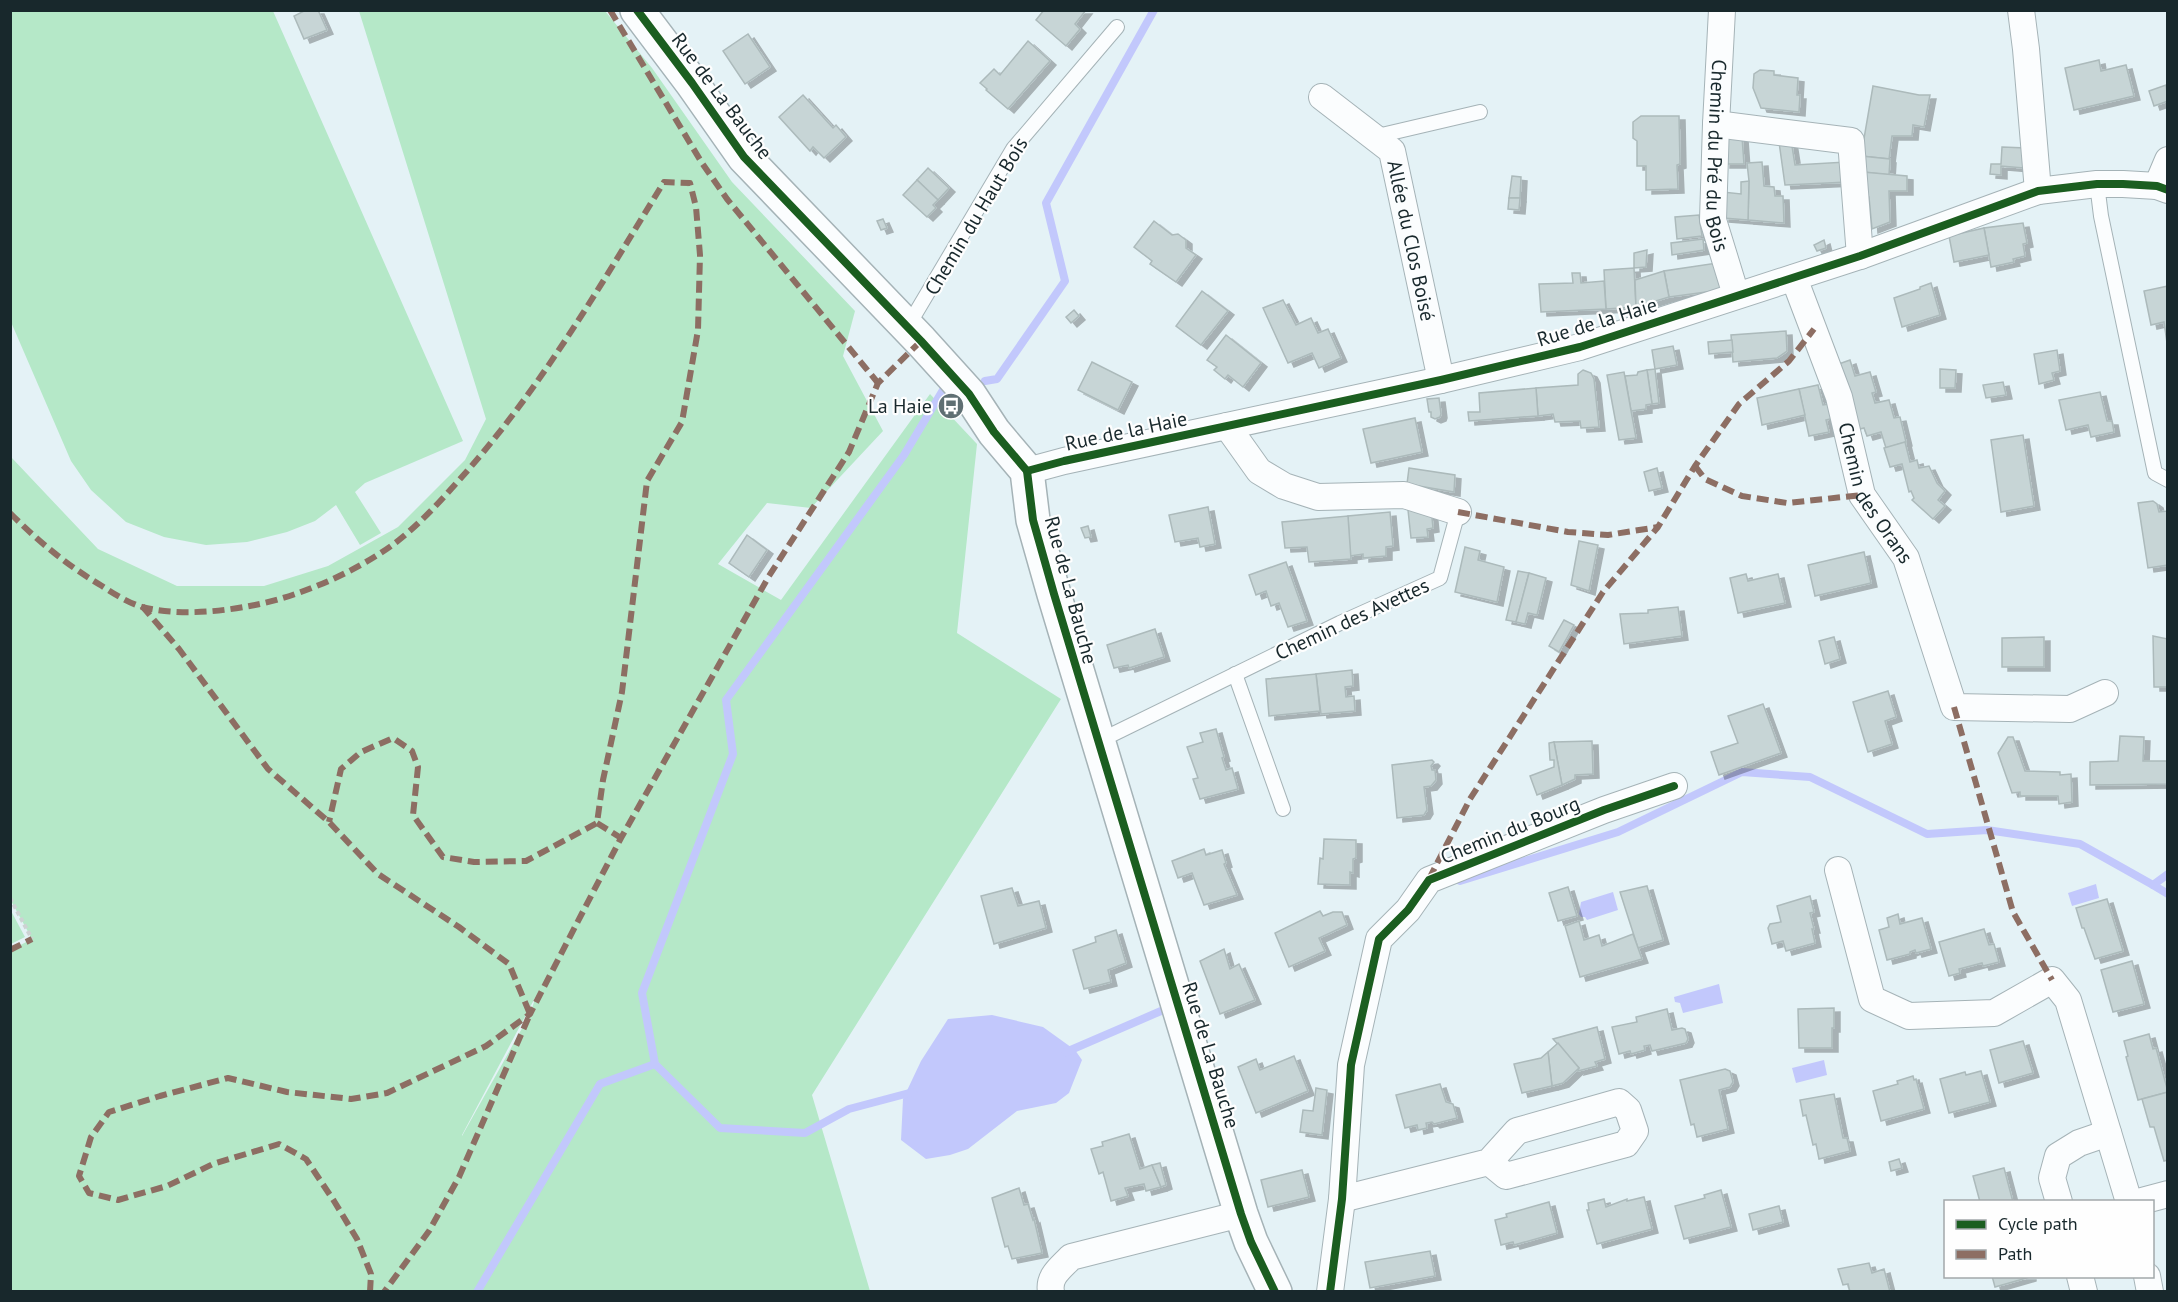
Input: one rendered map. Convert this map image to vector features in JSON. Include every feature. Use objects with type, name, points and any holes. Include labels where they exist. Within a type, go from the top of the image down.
[{"type":"street","name":"Rue de La Bauche","points":[[637,10],[692,83],[744,158],[908,327],[969,394],[994,432],[1027,471],[1034,520],[1097,742],[1241,1214],[1251,1242],[1275,1292]]},
{"type":"street","name":"Chemin du Pré du Bois","points":[[1722,10],[1713,219],[1736,296]]},
{"type":"street","points":[[2021,10],[2038,191]]},
{"type":"street","name":"Allée du Clos Boisé","points":[[1322,98],[1392,152],[1441,380]]},
{"type":"street","points":[[1716,124],[1851,141],[1860,256]]},
{"type":"street","points":[[2162,188],[2168,160]]},
{"type":"street","name":"Rue de la Haie","points":[[1027,471],[1581,347],[1860,256],[2038,191],[2097,184],[2162,188]]},
{"type":"street","name":"Chemin des Orans","points":[[1794,278],[1839,397],[1862,495],[1906,558],[1954,707],[2070,709],[2104,693]]},
{"type":"street","points":[[1227,426],[1260,471],[1284,486],[1318,497],[1404,495],[1458,512]]},
{"type":"street","name":"Chemin du Bourg","points":[[1330,1292],[1342,1199],[1351,1065],[1379,939],[1408,910],[1429,880],[1604,810],[1674,786]]},
{"type":"street","points":[[1838,870],[1872,999],[1909,1017],[1994,1013],[2052,980],[2068,1000],[2128,1200]]},
{"type":"street","points":[[1342,1199],[1489,1162],[1517,1131],[1618,1102],[1628,1110],[1635,1131],[1626,1144],[1506,1176],[1489,1162]]},
{"type":"street","points":[[2058,1200],[2052,1178],[2058,1156],[2079,1143],[2108,1133]]},
{"type":"street","points":[[2146,1200],[2168,1194]]},
{"type":"street","points":[[1052,1292],[1050,1286],[1053,1276],[1071,1257],[1241,1214]]},
{"type":"lane","name":"Chemin du Haut Bois","points":[[908,327],[1012,148],[1117,27]]},
{"type":"lane","points":[[1373,137],[1480,112]]},
{"type":"lane","points":[[2097,184],[2101,216],[2155,473],[2168,480]]},
{"type":"lane","name":"Chemin des Avettes","points":[[1097,742],[1340,622],[1440,578],[1458,512]]},
{"type":"lane","points":[[1235,674],[1283,809]]},
{"type":"path","points":[[10,898],[32,939]]},
{"type":"green space","points":[[10,11],[273,11],[463,441],[365,483],[355,492],[381,533],[360,545],[336,505],[315,521],[287,532],[247,542],[206,545],[164,537],[126,522],[91,490],[71,461],[11,322]]},
{"type":"green space","points":[[359,11],[605,11],[652,68],[732,182],[855,311],[843,356],[883,431],[811,508],[767,503],[718,564],[781,600],[930,394],[977,444],[957,633],[1061,699],[812,1095],[870,1291],[11,1291],[11,950],[32,939],[10,899],[11,457],[98,549],[177,586],[264,586],[328,566],[398,527],[465,460],[486,419]],"holes":[[[536,996],[530,1014],[462,1136]]]},
{"type":"green space","points":[[10,909],[25,937],[11,944],[10,944]]},
{"type":"water","points":[[2096,884],[2099,898],[2072,906],[2068,893]]},
{"type":"water","points":[[1613,892],[1618,910],[1587,920],[1581,917],[1579,914],[1581,902]]},
{"type":"water","points":[[1719,984],[1723,1003],[1683,1013],[1680,1003],[1675,1002],[1674,997]]},
{"type":"water","points":[[992,1015],[1043,1027],[1075,1050],[1082,1060],[1069,1093],[1056,1103],[1017,1111],[968,1149],[926,1159],[901,1140],[903,1099],[921,1061],[948,1019]]},
{"type":"water","points":[[1824,1060],[1827,1075],[1796,1083],[1792,1068]]},
{"type":"building","points":[[306,10],[318,10],[327,30],[304,39],[294,16]]},
{"type":"building","points":[[1044,10],[1086,10],[1075,24],[1080,29],[1066,46],[1036,20]]},
{"type":"building","points":[[748,34],[770,67],[745,84],[723,51]]},
{"type":"building","points":[[1028,41],[1050,61],[1008,109],[980,83],[994,69],[1000,75]]},
{"type":"building","points":[[2099,60],[2101,71],[2126,65],[2134,96],[2074,110],[2065,68]]},
{"type":"building","points":[[1760,70],[1774,71],[1774,75],[1798,78],[1799,112],[1761,108],[1753,88],[1754,74]]},
{"type":"building","points":[[2166,85],[2168,101],[2154,106],[2149,91]]},
{"type":"building","points":[[1873,86],[1930,95],[1924,127],[1913,125],[1912,136],[1892,136],[1889,159],[1861,156]]},
{"type":"building","points":[[803,95],[833,128],[836,125],[846,137],[824,158],[813,147],[810,151],[779,117]]},
{"type":"building","points":[[1641,116],[1679,116],[1678,189],[1646,190],[1646,166],[1637,166],[1637,141],[1633,138],[1633,122]]},
{"type":"building","points":[[1725,137],[1742,137],[1744,164],[1724,164]]},
{"type":"building","points":[[1791,140],[1795,165],[1846,162],[1848,182],[1785,185],[1779,142]]},
{"type":"building","points":[[2002,147],[2026,148],[2024,168],[2001,166],[2001,175],[1990,174],[1991,164],[2001,164]]},
{"type":"building","points":[[1861,156],[1890,159],[1889,175],[1863,172]]},
{"type":"building","points":[[1762,162],[1764,186],[1774,187],[1775,196],[1783,196],[1784,223],[1748,220],[1747,163]]},
{"type":"building","points":[[928,168],[949,188],[938,200],[917,180]]},
{"type":"building","points":[[1863,172],[1907,176],[1907,191],[1889,191],[1890,222],[1872,229],[1869,197],[1865,197]]},
{"type":"building","points":[[1512,176],[1521,177],[1520,198],[1509,198]]},
{"type":"building","points":[[917,180],[938,200],[933,205],[936,208],[927,217],[903,195]]},
{"type":"building","points":[[1749,181],[1748,220],[1723,218],[1723,192],[1741,194],[1741,182]]},
{"type":"building","points":[[1509,198],[1520,198],[1519,210],[1508,209]]},
{"type":"building","points":[[1699,215],[1702,236],[1677,239],[1675,217]]},
{"type":"building","points":[[883,219],[887,228],[881,230],[877,221]]},
{"type":"building","points":[[1154,221],[1172,235],[1178,234],[1186,240],[1186,248],[1196,255],[1176,282],[1150,264],[1152,261],[1134,247]]},
{"type":"building","points":[[2023,223],[2027,243],[2023,244],[2025,256],[2013,259],[2014,262],[1991,267],[1984,228]]},
{"type":"building","points":[[1984,228],[1989,255],[1954,262],[1949,236]]},
{"type":"building","points":[[1703,239],[1704,250],[1672,255],[1671,243]]},
{"type":"building","points":[[1824,240],[1826,248],[1817,251],[1814,245]]},
{"type":"building","points":[[1647,250],[1646,267],[1634,268],[1634,253]]},
{"type":"building","points":[[1717,263],[1721,290],[1669,297],[1664,271]]},
{"type":"building","points":[[1634,268],[1636,307],[1606,309],[1604,270]]},
{"type":"building","points":[[1664,271],[1669,297],[1636,307],[1635,280]]},
{"type":"building","points":[[1572,273],[1580,273],[1581,283],[1604,281],[1606,309],[1541,312],[1539,284],[1573,283]]},
{"type":"building","points":[[1931,283],[1940,315],[1902,327],[1894,298]]},
{"type":"building","points":[[2168,286],[2168,350],[2164,322],[2151,325],[2144,291]]},
{"type":"building","points":[[1202,291],[1228,311],[1201,345],[1176,326]]},
{"type":"building","points":[[1283,300],[1296,325],[1311,318],[1318,333],[1328,329],[1341,358],[1319,368],[1312,353],[1288,363],[1263,308]]},
{"type":"building","points":[[1074,310],[1079,316],[1071,323],[1066,317]]},
{"type":"building","points":[[1786,331],[1787,351],[1777,358],[1733,362],[1731,335]]},
{"type":"building","points":[[1226,335],[1261,363],[1243,387],[1228,375],[1225,379],[1214,370],[1217,367],[1207,360]]},
{"type":"building","points":[[1732,340],[1733,352],[1709,354],[1708,342]]},
{"type":"building","points":[[1673,346],[1677,365],[1655,369],[1652,350]]},
{"type":"building","points":[[2057,350],[2060,371],[2052,373],[2054,380],[2039,384],[2034,354]]},
{"type":"building","points":[[1850,360],[1855,376],[1870,372],[1876,392],[1872,393],[1875,403],[1889,400],[1894,418],[1900,417],[1906,442],[1886,448],[1881,432],[1867,436],[1864,428],[1860,429],[1836,365]]},
{"type":"building","points":[[1092,362],[1132,382],[1118,410],[1078,390]]},
{"type":"building","points":[[1655,369],[1659,403],[1652,404],[1647,370]]},
{"type":"building","points":[[1940,369],[1956,370],[1955,388],[1940,388]]},
{"type":"building","points":[[1583,370],[1591,373],[1594,379],[1599,427],[1581,428],[1580,421],[1555,422],[1553,414],[1538,416],[1536,388],[1578,385],[1578,374]]},
{"type":"building","points":[[1647,370],[1652,404],[1646,405],[1646,409],[1631,411],[1625,376],[1637,375],[1638,372]]},
{"type":"building","points":[[1624,372],[1636,438],[1619,440],[1607,375]]},
{"type":"building","points":[[2003,382],[2006,395],[1986,398],[1983,385]]},
{"type":"building","points":[[1818,385],[1823,405],[1830,404],[1834,418],[1826,420],[1829,432],[1809,436],[1799,389]]},
{"type":"building","points":[[1536,388],[1538,416],[1469,421],[1468,412],[1480,412],[1479,393]]},
{"type":"building","points":[[1799,389],[1805,415],[1762,425],[1757,398]]},
{"type":"building","points":[[2100,392],[2107,421],[2112,421],[2114,432],[2091,437],[2088,425],[2066,430],[2059,400]]},
{"type":"building","points":[[1439,398],[1441,414],[1435,419],[1429,412],[1427,399]]},
{"type":"building","points":[[1415,418],[1422,452],[1371,463],[1363,429]]},
{"type":"building","points":[[2023,435],[2034,506],[2001,512],[1991,440]]},
{"type":"building","points":[[1905,442],[1910,462],[1917,460],[1919,468],[1929,466],[1937,483],[1945,491],[1938,500],[1945,506],[1933,519],[1912,500],[1914,498],[1911,491],[1909,492],[1902,464],[1890,467],[1884,448]]},
{"type":"building","points":[[1409,468],[1455,475],[1454,492],[1407,484]]},
{"type":"building","points":[[1657,468],[1662,488],[1649,491],[1644,472]]},
{"type":"building","points":[[2153,501],[2157,504],[2159,512],[2168,511],[2168,565],[2148,568],[2138,503]]},
{"type":"building","points":[[1208,507],[1215,544],[1200,547],[1198,538],[1175,542],[1169,515]]},
{"type":"building","points":[[1431,508],[1433,528],[1427,529],[1428,537],[1411,538],[1408,510]]},
{"type":"building","points":[[1390,512],[1393,546],[1386,547],[1386,556],[1363,558],[1363,554],[1350,556],[1348,516]]},
{"type":"building","points":[[1348,516],[1351,559],[1309,562],[1307,547],[1285,548],[1282,522]]},
{"type":"building","points":[[1088,526],[1091,537],[1085,538],[1081,528]]},
{"type":"building","points":[[747,535],[767,550],[749,577],[729,563]]},
{"type":"building","points":[[1579,541],[1598,545],[1589,591],[1571,585]]},
{"type":"building","points":[[1465,547],[1480,551],[1478,560],[1504,567],[1497,602],[1455,592]]},
{"type":"building","points":[[1864,552],[1871,583],[1815,596],[1808,565]]},
{"type":"building","points":[[1286,562],[1307,621],[1288,627],[1279,603],[1271,606],[1266,591],[1256,595],[1249,575]]},
{"type":"building","points":[[1518,571],[1529,573],[1516,622],[1506,620]]},
{"type":"building","points":[[1529,573],[1546,578],[1537,615],[1528,613],[1525,624],[1516,622]]},
{"type":"building","points":[[1746,574],[1748,581],[1778,574],[1785,603],[1738,613],[1730,578]]},
{"type":"building","points":[[1678,607],[1682,636],[1624,644],[1620,614],[1648,613],[1648,610]]},
{"type":"building","points":[[1564,620],[1574,625],[1559,652],[1549,646]]},
{"type":"building","points":[[1155,629],[1164,657],[1129,668],[1128,665],[1114,668],[1107,645]]},
{"type":"building","points":[[2153,636],[2168,639],[2168,687],[2154,687]]},
{"type":"building","points":[[1834,637],[1840,659],[1825,664],[1819,641]]},
{"type":"building","points":[[2044,637],[2044,667],[2002,667],[2002,638]]},
{"type":"building","points":[[1352,670],[1353,686],[1345,687],[1346,697],[1354,696],[1355,711],[1321,714],[1316,674]]},
{"type":"building","points":[[1316,674],[1320,711],[1269,716],[1266,679]]},
{"type":"building","points":[[1888,691],[1896,717],[1885,721],[1892,744],[1868,752],[1853,702]]},
{"type":"building","points":[[1763,704],[1781,753],[1719,775],[1711,752],[1738,743],[1728,716]]},
{"type":"building","points":[[1216,729],[1226,770],[1232,768],[1238,789],[1200,799],[1193,779],[1198,778],[1187,747],[1203,742],[1200,733]]},
{"type":"building","points":[[2120,736],[2144,737],[2143,761],[2168,761],[2168,784],[2090,785],[2090,762],[2118,761]]},
{"type":"building","points":[[2008,737],[2013,737],[2025,771],[2071,774],[2072,802],[2059,804],[2058,796],[2020,796],[2020,792],[2012,793],[1998,753]]},
{"type":"building","points":[[1592,741],[1593,774],[1575,775],[1575,779],[1562,785],[1554,742]]},
{"type":"building","points":[[1554,742],[1562,785],[1537,795],[1530,776],[1554,767],[1554,760],[1550,760],[1549,743]]},
{"type":"building","points":[[1432,760],[1434,762],[1431,766],[1432,770],[1435,770],[1436,780],[1431,786],[1424,787],[1427,810],[1424,815],[1397,818],[1392,765]]},
{"type":"building","points":[[1324,839],[1356,840],[1356,858],[1353,859],[1353,873],[1350,872],[1350,885],[1318,884]]},
{"type":"building","points":[[1204,849],[1206,855],[1222,850],[1226,863],[1224,864],[1237,895],[1204,905],[1192,873],[1178,878],[1172,861]]},
{"type":"building","points":[[1647,886],[1663,940],[1638,948],[1620,892]]},
{"type":"building","points":[[1568,887],[1577,916],[1558,921],[1549,893]]},
{"type":"building","points":[[1012,888],[1018,906],[1039,901],[1046,928],[994,944],[981,896]]},
{"type":"building","points":[[1810,896],[1814,912],[1810,913],[1815,943],[1786,951],[1783,941],[1772,944],[1768,928],[1770,924],[1781,922],[1777,906]]},
{"type":"building","points":[[2107,899],[2123,951],[2095,959],[2076,908]]},
{"type":"building","points":[[1320,911],[1323,916],[1333,912],[1342,912],[1347,925],[1319,938],[1325,951],[1289,967],[1275,933]]},
{"type":"building","points":[[1898,914],[1900,924],[1922,918],[1931,949],[1916,953],[1915,950],[1910,954],[1887,960],[1879,930],[1889,927],[1887,918]]},
{"type":"building","points":[[1579,921],[1584,940],[1599,935],[1602,946],[1633,934],[1642,959],[1580,977],[1565,926]]},
{"type":"building","points":[[1984,929],[1989,945],[1994,944],[1999,962],[1983,966],[1982,963],[1959,969],[1960,973],[1949,976],[1939,942]]},
{"type":"building","points":[[1116,930],[1126,963],[1108,970],[1111,982],[1084,989],[1073,950],[1096,942],[1095,937]]},
{"type":"building","points":[[1224,949],[1230,969],[1239,964],[1255,1000],[1220,1014],[1200,961]]},
{"type":"building","points":[[2132,961],[2144,1004],[2113,1012],[2101,970]]},
{"type":"building","points":[[1834,1008],[1832,1048],[1799,1048],[1798,1009]]},
{"type":"building","points":[[1667,1009],[1672,1030],[1685,1029],[1688,1039],[1686,1043],[1652,1051],[1650,1045],[1644,1046],[1645,1050],[1631,1054],[1630,1051],[1619,1054],[1612,1027],[1637,1022],[1636,1017]]},
{"type":"building","points":[[1597,1027],[1605,1059],[1595,1062],[1597,1066],[1578,1071],[1579,1068],[1553,1039]]},
{"type":"building","points":[[2149,1034],[2153,1049],[2156,1048],[2168,1092],[2138,1100],[2124,1041]]},
{"type":"building","points":[[2023,1041],[2033,1073],[1999,1083],[1990,1050]]},
{"type":"building","points":[[1558,1043],[1579,1068],[1563,1083],[1552,1086],[1548,1052]]},
{"type":"building","points":[[1548,1052],[1552,1086],[1522,1093],[1514,1064],[1541,1058]]},
{"type":"building","points":[[1294,1056],[1308,1091],[1256,1113],[1238,1067],[1256,1059],[1260,1070]]},
{"type":"building","points":[[1725,1069],[1730,1071],[1733,1082],[1730,1087],[1719,1090],[1728,1129],[1697,1137],[1694,1124],[1691,1125],[1680,1080]]},
{"type":"building","points":[[1981,1071],[1990,1102],[1949,1113],[1940,1079],[1965,1072],[1966,1075]]},
{"type":"building","points":[[1913,1076],[1914,1080],[1916,1079],[1924,1109],[1881,1121],[1873,1091],[1898,1084],[1897,1081]]},
{"type":"building","points":[[1440,1084],[1446,1102],[1453,1104],[1457,1118],[1434,1124],[1426,1123],[1427,1128],[1418,1130],[1417,1125],[1405,1128],[1396,1095]]},
{"type":"building","points":[[1316,1088],[1327,1090],[1322,1135],[1300,1132],[1303,1110],[1313,1111]]},
{"type":"building","points":[[2168,1092],[2168,1160],[2164,1161],[2154,1127],[2150,1127],[2142,1099]]},
{"type":"building","points":[[1834,1094],[1843,1138],[1847,1138],[1850,1151],[1819,1159],[1806,1115],[1803,1116],[1800,1100]]},
{"type":"building","points":[[1129,1134],[1140,1169],[1152,1165],[1161,1187],[1146,1191],[1144,1184],[1125,1188],[1128,1196],[1111,1201],[1103,1172],[1099,1174],[1091,1149],[1103,1146],[1102,1142]]},
{"type":"building","points":[[1899,1159],[1902,1168],[1891,1171],[1889,1162]]},
{"type":"building","points":[[1160,1163],[1166,1185],[1161,1187],[1152,1165]]},
{"type":"building","points":[[2004,1168],[2012,1200],[1979,1200],[1973,1176]]},
{"type":"building","points":[[1302,1170],[1309,1197],[1268,1207],[1261,1180]]},
{"type":"building","points":[[1019,1188],[1024,1205],[1028,1204],[1034,1219],[1042,1253],[1012,1259],[1008,1246],[1005,1247],[992,1198]]},
{"type":"building","points":[[1721,1190],[1731,1227],[1684,1239],[1675,1206],[1705,1198],[1704,1195]]},
{"type":"building","points":[[1644,1197],[1652,1229],[1597,1244],[1587,1210],[1589,1210],[1588,1203],[1604,1199],[1606,1207],[1627,1199],[1627,1201]]},
{"type":"building","points":[[1549,1202],[1557,1233],[1514,1245],[1513,1242],[1501,1245],[1495,1220],[1507,1217],[1506,1214]]},
{"type":"building","points":[[1779,1206],[1783,1222],[1753,1230],[1749,1214]]},
{"type":"building","points":[[1430,1251],[1435,1276],[1370,1288],[1365,1262]]},
{"type":"building","points":[[1869,1263],[1872,1273],[1884,1269],[1890,1292],[1850,1292],[1848,1284],[1843,1285],[1838,1269]]},
{"type":"building","points":[[1993,1278],[2026,1278],[1995,1287]]},
{"type":"waterway","points":[[985,381],[997,379],[1065,281],[1046,203],[1154,10]]},
{"type":"waterway","points":[[913,1092],[849,1109],[805,1133],[720,1128],[655,1064],[642,993],[733,754],[726,700],[904,455],[946,385]]},
{"type":"waterway","points":[[1460,881],[1618,832],[1742,772],[1810,777],[1927,834],[1987,830],[2080,844],[2153,885],[2168,874]]},
{"type":"waterway","points":[[2153,885],[2168,894]]},
{"type":"waterway","points":[[1066,1052],[1161,1011]]},
{"type":"waterway","points":[[477,1292],[600,1084],[655,1064]]},
{"type":"marked path","points":[[610,10],[702,163],[727,199],[878,383]]},
{"type":"marked path","points":[[10,513],[54,553],[89,578],[127,601],[156,610],[198,612],[255,605],[290,596],[343,574],[376,556],[401,538],[459,480],[523,402],[548,366],[664,182],[690,183],[696,207],[700,255],[698,330],[682,422],[647,481],[622,692],[603,780],[597,823],[526,861],[474,862],[443,857],[413,815],[418,767],[412,751],[393,738],[361,752],[341,769],[329,822]]},
{"type":"marked path","points":[[1429,879],[1470,799],[1603,592],[1658,527],[1695,466],[1739,404],[1789,361],[1814,329]]},
{"type":"marked path","points":[[370,1292],[371,1274],[357,1239],[306,1159],[279,1144],[213,1164],[167,1186],[118,1200],[89,1193],[79,1176],[91,1137],[109,1112],[228,1078],[287,1092],[351,1099],[387,1093],[486,1046],[530,1014],[621,838],[769,576],[849,452],[878,383],[921,341]]},
{"type":"marked path","points":[[1695,466],[1705,479],[1742,496],[1787,503],[1862,495]]},
{"type":"marked path","points":[[1458,512],[1568,532],[1608,535],[1658,527]]},
{"type":"marked path","points":[[142,606],[179,649],[268,769],[329,822],[378,874],[459,927],[509,964],[530,1014],[459,1177],[429,1231],[384,1292]]},
{"type":"marked path","points":[[1954,707],[2013,912],[2052,980]]},
{"type":"marked path","points":[[597,823],[621,838]]},
{"type":"marked path","points":[[10,950],[32,939]]},
{"type":"cycle path","points":[[637,10],[744,157],[969,394],[994,432],[1027,471],[1033,520],[1054,594],[1241,1214],[1251,1242],[1275,1292]]},
{"type":"cycle path","points":[[1027,471],[1580,347],[1860,256],[2038,191],[2097,184],[2157,186],[2168,190]]},
{"type":"cycle path","points":[[1330,1292],[1342,1199],[1351,1065],[1379,939],[1408,910],[1429,880],[1604,810],[1674,786]]},
{"type":"place","name":"La Haie","points":[[951,406]]}]
